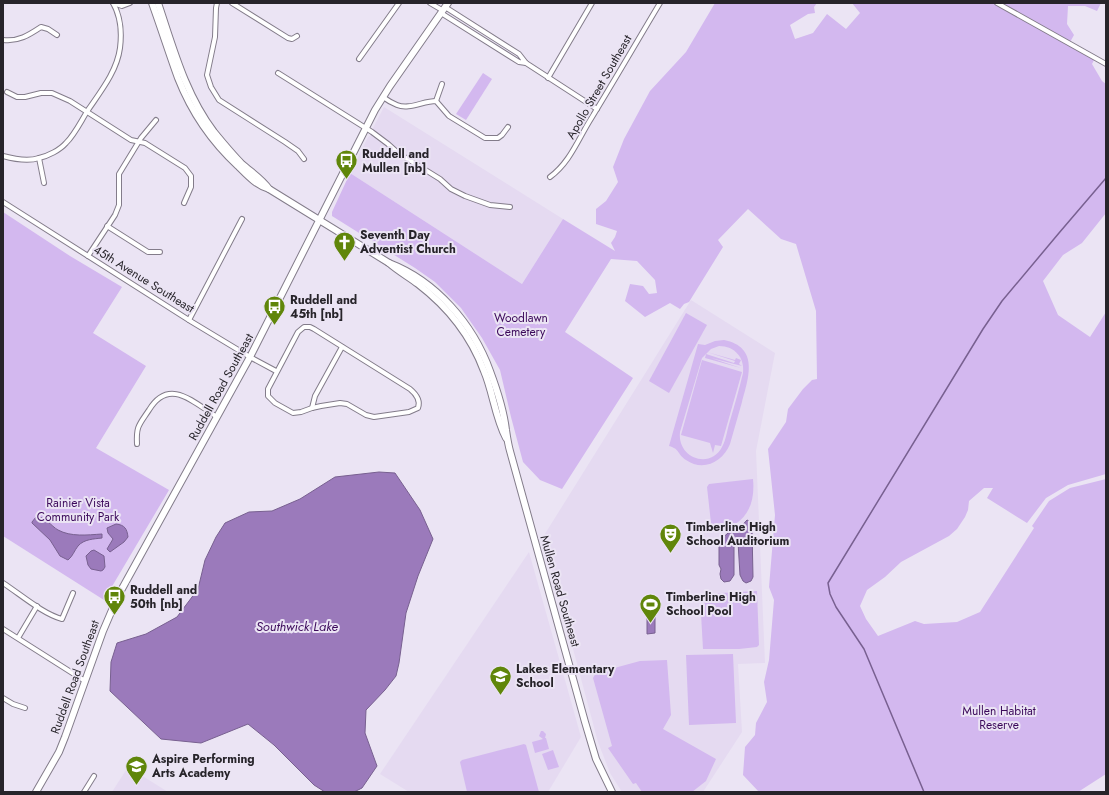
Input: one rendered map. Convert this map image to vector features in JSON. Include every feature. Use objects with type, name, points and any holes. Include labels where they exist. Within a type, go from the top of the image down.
[{"type":"street","points":[[113,3],[122,6],[130,3]]},
{"type":"street","points":[[3,156],[17,160],[39,158],[50,154],[65,144],[76,131],[112,74],[118,56],[121,32],[119,16],[113,3]]},
{"type":"street","name":"Mullen Road Southeast","points":[[152,3],[179,79],[186,95],[201,121],[231,160],[260,186],[269,189]]},
{"type":"street","name":"Mullen Road Southeast","points":[[158,3],[185,80],[202,114],[228,148],[269,189],[389,263],[417,283],[440,303],[462,329],[474,348],[485,373],[506,439],[596,759],[612,792]]},
{"type":"street","points":[[217,3],[215,37],[207,75],[211,87],[219,100],[286,142],[298,151],[304,159]]},
{"type":"street","points":[[232,3],[288,38],[292,39],[297,36]]},
{"type":"street","points":[[360,59],[399,3]]},
{"type":"street","points":[[430,3],[444,8],[519,54],[526,63],[596,110]]},
{"type":"street","points":[[548,78],[592,3]]},
{"type":"street","name":"Apollo Street Southeast","points":[[550,177],[560,171],[571,155],[660,3]]},
{"type":"street","points":[[997,3],[1106,64]]},
{"type":"street","name":"Ruddell Road Southeast","points":[[36,792],[59,752],[103,632],[118,596],[250,357],[383,97],[444,8]]},
{"type":"street","points":[[3,40],[15,40],[25,37],[41,27],[48,29],[56,35]]},
{"type":"street","points":[[278,74],[366,129],[388,144],[398,154],[440,179],[451,189],[490,205],[510,207]]},
{"type":"street","points":[[436,101],[442,84]]},
{"type":"street","points":[[6,92],[17,97],[25,97],[41,93],[52,93],[70,101],[131,140],[145,143],[185,168],[191,176],[191,187],[184,204]]},
{"type":"street","points":[[383,97],[398,106],[408,106],[429,101],[436,101]]},
{"type":"street","points":[[436,101],[448,116],[485,138],[498,138],[508,127]]},
{"type":"street","points":[[88,256],[115,215],[119,206],[119,174],[138,141],[149,126],[156,120]]},
{"type":"street","points":[[39,158],[44,183]]},
{"type":"street","name":"45th Avenue Southeast","points":[[3,202],[190,320],[250,357],[276,371]]},
{"type":"street","points":[[190,320],[242,219]]},
{"type":"street","points":[[108,226],[148,252],[160,252]]},
{"type":"street","points":[[304,327],[310,327],[413,392],[419,403],[418,408],[409,412],[374,417],[366,415],[344,403],[312,408],[293,413],[268,396],[268,389],[276,371],[298,332],[304,327]]},
{"type":"street","points":[[312,408],[315,396],[342,347]]},
{"type":"street","points":[[137,444],[137,430],[156,400],[161,396],[176,393],[217,417]]},
{"type":"street","points":[[3,583],[37,606],[62,619],[73,594]]},
{"type":"street","points":[[18,638],[37,606]]},
{"type":"street","points":[[3,628],[85,681]]},
{"type":"street","points":[[3,698],[13,704],[25,708]]},
{"type":"street","points":[[84,792],[94,776]]},
{"type":"shaded area","points":[[384,107],[563,219],[522,284],[350,173]]},
{"type":"shaded area","points":[[691,300],[775,353],[756,451],[765,663],[738,664],[742,732],[703,792],[622,792],[610,773],[598,742],[543,537]]},
{"type":"shaded area","name":"Lakes Elementary School","points":[[529,552],[581,737],[548,792],[409,792],[380,774]]},
{"type":"shaded area","name":"Aspire Performing Arts Academy","points":[[128,767],[168,792],[112,792]]},
{"type":"green space","points":[[715,3],[817,3],[814,7],[815,13],[808,14],[790,25],[795,39],[813,33],[827,14],[846,29],[860,13],[852,3],[1101,3],[1097,11],[1085,6],[1068,6],[1067,24],[1074,35],[1069,44],[1095,58],[1092,64],[1102,81],[1106,84],[1106,213],[1082,243],[1063,255],[1043,281],[1058,315],[1090,337],[1106,312],[1106,474],[1068,485],[1046,498],[1027,523],[987,498],[993,488],[984,488],[969,501],[968,510],[965,517],[957,529],[949,536],[901,562],[885,577],[867,590],[860,606],[866,619],[878,636],[915,621],[924,624],[957,622],[980,612],[1034,528],[1032,526],[1049,501],[1070,488],[1106,479],[1106,774],[1078,792],[759,792],[743,775],[745,747],[755,735],[756,723],[767,702],[764,682],[769,660],[774,600],[769,587],[775,515],[768,449],[786,422],[788,409],[803,389],[812,380],[817,379],[816,311],[796,244],[781,239],[748,209],[718,240],[723,247],[689,302],[684,304],[680,309],[670,303],[645,317],[625,301],[630,284],[643,286],[649,294],[657,293],[655,280],[637,261],[611,259],[565,332],[633,378],[562,489],[540,480],[523,462],[500,370],[482,338],[461,308],[435,282],[332,216],[332,212],[350,173],[522,284],[563,219],[615,251],[611,243],[617,231],[596,224],[596,209],[606,201],[618,182],[613,167],[624,139],[650,91],[686,52]]},
{"type":"green space","points":[[483,73],[492,79],[466,120],[456,114]]},
{"type":"green space","name":"Rainier Vista Community Park","points":[[3,212],[70,256],[122,287],[93,333],[146,366],[96,448],[169,490],[104,600],[3,536]]},
{"type":"green space","points":[[686,313],[707,325],[669,393],[649,381]]},
{"type":"green space","points":[[724,340],[743,349],[749,364],[749,373],[730,444],[727,450],[723,456],[712,463],[699,465],[686,460],[677,450],[669,446],[698,344],[705,345],[715,341]],"holes":[[[719,346],[730,348],[741,358],[743,373],[740,386],[722,447],[717,454],[710,458],[695,458],[684,449],[680,441],[680,432],[702,358],[711,349]]]},
{"type":"green space","points":[[707,352],[735,360],[736,358],[741,360],[739,364],[742,366],[711,358],[741,368],[705,358],[706,354],[734,363],[735,361]]},
{"type":"green space","points":[[702,360],[742,372],[721,446],[715,445],[713,453],[710,443],[681,435]]},
{"type":"green space","points":[[753,479],[752,499],[745,515],[731,526],[712,532],[707,487],[709,484]]},
{"type":"green space","points":[[757,591],[759,645],[757,647],[739,649],[703,649],[700,596],[703,594]]},
{"type":"green space","points":[[733,654],[736,723],[689,725],[686,655]]},
{"type":"green space","points":[[667,660],[671,715],[663,729],[716,759],[706,781],[692,792],[642,792],[636,783],[633,784],[608,748],[612,746],[593,678],[596,673],[640,661]]},
{"type":"green space","points":[[541,731],[546,734],[545,738],[549,749],[535,753],[532,742],[543,739],[539,736]]},
{"type":"green space","points":[[524,744],[526,745],[539,792],[467,792],[460,762],[462,760]]},
{"type":"green space","points":[[553,750],[559,767],[548,770],[542,754]]},
{"type":"water","name":"Southwick Lake","points":[[379,472],[395,473],[420,510],[433,539],[418,576],[406,613],[396,676],[366,710],[365,733],[377,766],[362,788],[354,792],[325,792],[314,785],[274,745],[248,724],[201,743],[161,739],[110,691],[111,662],[117,643],[146,634],[177,617],[198,589],[205,560],[216,537],[225,523],[249,512],[272,511],[300,499],[335,477]]},
{"type":"water","points":[[36,517],[42,518],[58,530],[68,534],[102,534],[102,538],[83,542],[68,560],[60,556],[50,540],[32,523]]},
{"type":"water","points":[[747,520],[751,522],[752,530],[753,577],[751,581],[746,583],[740,575],[738,542],[736,541],[734,542],[734,575],[730,581],[724,582],[721,579],[720,574],[719,541],[728,533],[737,531]]},
{"type":"water","points":[[116,524],[122,525],[125,528],[128,537],[124,542],[110,552],[107,549],[113,539],[108,533],[107,528]]},
{"type":"water","points":[[94,550],[104,556],[105,567],[101,571],[91,569],[88,565],[86,556]]},
{"type":"water","name":"Timberline High School Pool","points":[[647,615],[655,615],[655,633],[647,634]]},
{"type":"waterway","points":[[924,792],[864,649],[836,607],[830,594],[828,583],[983,329],[1002,301],[1106,178]]},
{"type":"place","name":"Ruddell and Mullen [nb]","points":[[346,180]]},
{"type":"place","name":"Seventh Day Adventist Church","points":[[344,262]]},
{"type":"place","name":"Ruddell and 45th [nb]","points":[[275,326]]},
{"type":"place","name":"Timberline High School Auditorium","points":[[670,554]]},
{"type":"place","name":"Ruddell and 50th [nb]","points":[[115,616]]},
{"type":"place","name":"Timberline High School Pool","points":[[651,624]]},
{"type":"place","name":"Lakes Elementary School","points":[[501,696]]},
{"type":"place","name":"Aspire Performing Arts Academy","points":[[137,786]]},
{"type":"park label","name":"Woodlawn Cemetery","points":[[521,325]]},
{"type":"park label","name":"Mullen Habitat Reserve","points":[[999,718]]}]
